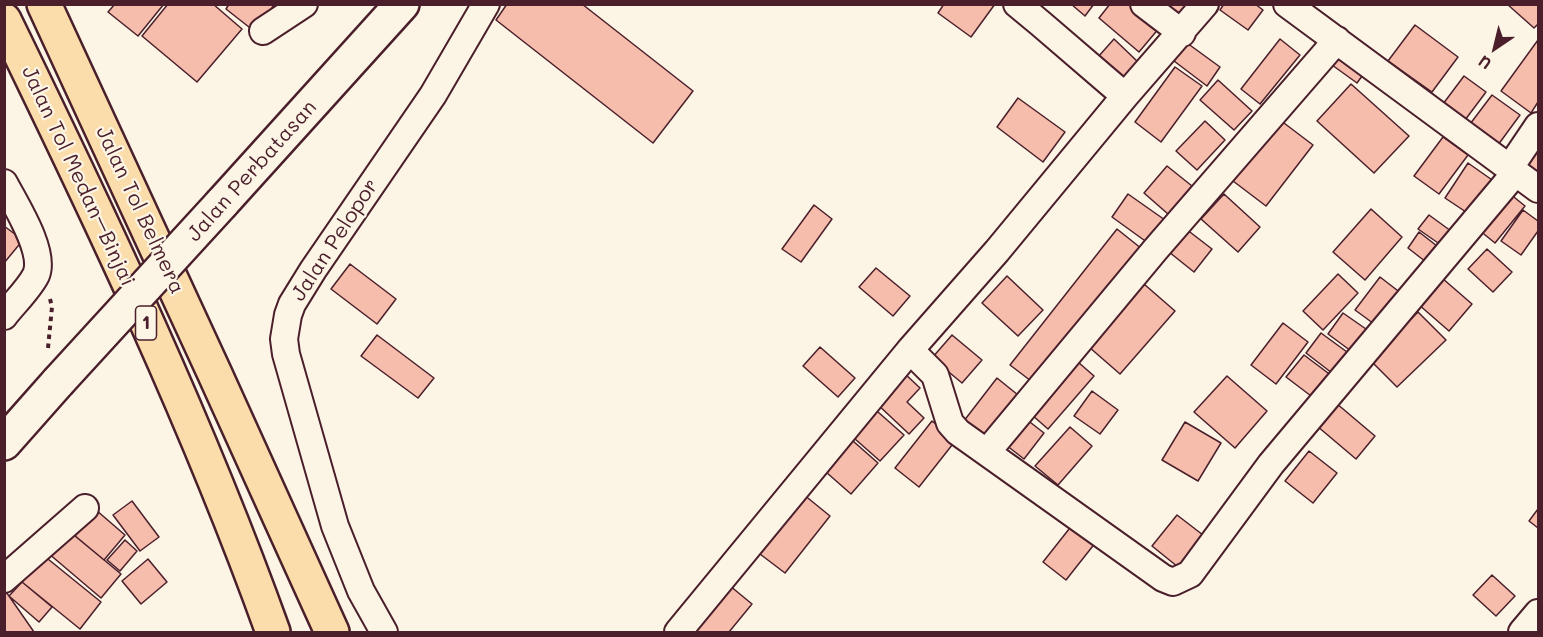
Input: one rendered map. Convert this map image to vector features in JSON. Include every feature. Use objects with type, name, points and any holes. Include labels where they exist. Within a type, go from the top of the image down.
[{"type":"highway","name":"Jalan Tol Belmera","points":[[44,4],[234,417]]},
{"type":"highway","name":"Jalan Tol Medan–Binjai","points":[[4,20],[117,258],[204,453],[273,633]]},
{"type":"highway","name":"1","points":[[234,417],[315,633]]},
{"type":"highway","name":"1","points":[[234,417],[332,633]]},
{"type":"street","points":[[263,31],[304,4]]},
{"type":"street","name":"Jalan Perbatasan","points":[[4,443],[402,4]]},
{"type":"street","name":"Jalan Pelopor","points":[[384,633],[361,591],[335,526],[286,354],[284,339],[286,325],[292,304],[313,270],[434,95],[486,4]]},
{"type":"street","points":[[1017,4],[1041,22],[1125,96]]},
{"type":"street","points":[[1144,4],[1182,33]]},
{"type":"street","points":[[678,633],[910,350],[997,251],[1125,96],[1205,4]]},
{"type":"street","points":[[1287,4],[1539,189]]},
{"type":"street","points":[[987,452],[1163,241],[1337,40]]},
{"type":"street","points":[[910,350],[935,375],[953,428],[1163,578],[1173,582],[1180,580],[1190,574],[1203,559],[1271,464],[1513,169],[1539,126]]},
{"type":"street","points":[[4,183],[34,242],[39,261],[36,276],[4,316]]},
{"type":"street","points":[[4,579],[85,508]]},
{"type":"street","points":[[1522,633],[1539,613]]},
{"type":"path","points":[[36,276],[48,292],[52,307],[48,348],[42,373],[52,389]]},
{"type":"building","points":[[115,4],[164,4],[138,36],[108,12]]},
{"type":"building","points":[[168,4],[213,4],[242,29],[197,82],[142,36]]},
{"type":"building","points":[[229,4],[275,4],[254,31],[226,9]]},
{"type":"building","points":[[507,4],[582,4],[693,91],[653,143],[496,20]]},
{"type":"building","points":[[944,4],[995,4],[971,37],[938,13]]},
{"type":"building","points":[[1071,4],[1094,4],[1085,16]]},
{"type":"building","points":[[1110,4],[1132,4],[1160,27],[1139,52],[1099,18]]},
{"type":"building","points":[[1161,4],[1190,4],[1179,18]]},
{"type":"building","points":[[1224,4],[1255,4],[1263,10],[1248,30],[1220,10]]},
{"type":"building","points":[[1507,4],[1538,4],[1538,24],[1534,28]]},
{"type":"building","points":[[1415,25],[1458,57],[1432,92],[1388,61]]},
{"type":"building","points":[[1114,39],[1138,62],[1122,79],[1098,57]]},
{"type":"building","points":[[1280,39],[1300,55],[1260,104],[1241,89]]},
{"type":"building","points":[[1538,40],[1538,102],[1531,113],[1501,91]]},
{"type":"building","points":[[1187,43],[1220,67],[1207,86],[1174,61]]},
{"type":"building","points":[[1343,51],[1367,69],[1357,83],[1332,65]]},
{"type":"building","points":[[1175,67],[1202,86],[1161,142],[1135,122]]},
{"type":"building","points":[[1464,76],[1486,92],[1465,120],[1443,104]]},
{"type":"building","points":[[1218,80],[1252,111],[1234,130],[1200,100]]},
{"type":"building","points":[[1351,84],[1409,136],[1374,173],[1317,121]]},
{"type":"building","points":[[1492,95],[1520,115],[1495,149],[1467,128]]},
{"type":"building","points":[[1018,98],[1065,132],[1043,162],[997,127]]},
{"type":"building","points":[[1280,120],[1313,145],[1266,206],[1233,181]]},
{"type":"building","points":[[1205,121],[1225,140],[1197,170],[1176,151]]},
{"type":"building","points":[[1538,129],[1538,174],[1517,158]]},
{"type":"building","points":[[1443,137],[1468,155],[1439,194],[1414,176]]},
{"type":"building","points":[[1468,163],[1495,182],[1472,216],[1445,198]]},
{"type":"building","points":[[1167,166],[1192,186],[1168,214],[1144,193]]},
{"type":"building","points":[[1504,189],[1525,206],[1495,243],[1474,226]]},
{"type":"building","points":[[1128,194],[1165,220],[1148,243],[1112,217]]},
{"type":"building","points":[[1224,194],[1260,227],[1238,252],[1201,219]]},
{"type":"building","points":[[814,205],[832,219],[801,262],[782,249]]},
{"type":"building","points":[[1371,209],[1402,237],[1365,280],[1333,252]]},
{"type":"building","points":[[1523,210],[1538,221],[1538,231],[1521,255],[1501,241]]},
{"type":"building","points":[[1429,215],[1451,231],[1441,245],[1418,229]]},
{"type":"building","points":[[4,226],[23,240],[4,263]]},
{"type":"building","points":[[1117,229],[1142,249],[1035,384],[1010,365]]},
{"type":"building","points":[[1186,229],[1212,249],[1194,272],[1169,252]]},
{"type":"building","points":[[1419,232],[1437,246],[1426,262],[1408,248]]},
{"type":"building","points":[[1487,249],[1512,272],[1493,292],[1468,269]]},
{"type":"building","points":[[350,264],[396,299],[377,324],[331,289]]},
{"type":"building","points":[[876,268],[910,296],[893,316],[859,287]]},
{"type":"building","points":[[1338,274],[1358,293],[1323,330],[1303,311]]},
{"type":"building","points":[[1007,276],[1043,310],[1018,336],[982,303]]},
{"type":"building","points":[[1380,277],[1406,297],[1381,329],[1355,310]]},
{"type":"building","points":[[1442,278],[1472,304],[1449,331],[1418,304]]},
{"type":"building","points":[[1144,284],[1175,311],[1120,374],[1089,347]]},
{"type":"building","points":[[1418,312],[1446,340],[1397,387],[1370,360]]},
{"type":"building","points":[[1343,313],[1366,329],[1351,351],[1328,334]]},
{"type":"building","points":[[1283,323],[1308,342],[1276,384],[1251,365]]},
{"type":"building","points":[[1321,333],[1347,352],[1332,373],[1306,353]]},
{"type":"building","points":[[377,335],[434,378],[418,398],[361,356]]},
{"type":"building","points":[[952,335],[982,360],[962,383],[932,358]]},
{"type":"building","points":[[820,347],[855,378],[838,397],[803,366]]},
{"type":"building","points":[[1304,355],[1336,379],[1319,402],[1286,377]]},
{"type":"building","points":[[1078,362],[1094,376],[1048,429],[1032,415]]},
{"type":"building","points":[[903,372],[920,388],[907,402],[924,418],[909,434],[875,402]]},
{"type":"building","points":[[1227,376],[1267,411],[1235,448],[1194,412]]},
{"type":"building","points":[[997,378],[1018,395],[981,443],[960,426]]},
{"type":"building","points":[[1092,391],[1118,410],[1100,434],[1074,416]]},
{"type":"building","points":[[1336,403],[1375,436],[1356,459],[1317,426]]},
{"type":"building","points":[[869,404],[904,435],[880,461],[846,431]]},
{"type":"building","points":[[1026,419],[1044,433],[1024,459],[1006,445]]},
{"type":"building","points":[[932,421],[956,440],[919,487],[895,468]]},
{"type":"building","points":[[1185,422],[1221,443],[1198,481],[1162,460]]},
{"type":"building","points":[[1070,427],[1092,446],[1058,485],[1035,466]]},
{"type":"building","points":[[845,434],[878,463],[851,494],[818,465]]},
{"type":"building","points":[[1309,451],[1337,473],[1313,503],[1285,481]]},
{"type":"building","points":[[798,490],[830,516],[785,573],[752,548]]},
{"type":"building","points":[[132,501],[159,537],[140,551],[113,515]]},
{"type":"building","points":[[1538,509],[1538,528],[1529,521]]},
{"type":"building","points":[[96,510],[125,535],[104,560],[75,536]]},
{"type":"building","points":[[1177,515],[1203,535],[1178,567],[1152,546]]},
{"type":"building","points":[[1073,524],[1096,542],[1066,580],[1043,562]]},
{"type":"building","points":[[68,530],[121,574],[101,598],[48,553]]},
{"type":"building","points":[[125,540],[137,551],[120,571],[107,560]]},
{"type":"building","points":[[43,555],[101,602],[80,629],[22,582]]},
{"type":"building","points":[[148,559],[167,582],[141,604],[122,581]]},
{"type":"building","points":[[1492,575],[1515,596],[1496,616],[1473,595]]},
{"type":"building","points":[[724,581],[752,604],[729,632],[681,632]]},
{"type":"building","points":[[22,582],[52,607],[39,622],[9,596]]},
{"type":"building","points":[[6,592],[34,632],[4,632],[4,593]]}]
